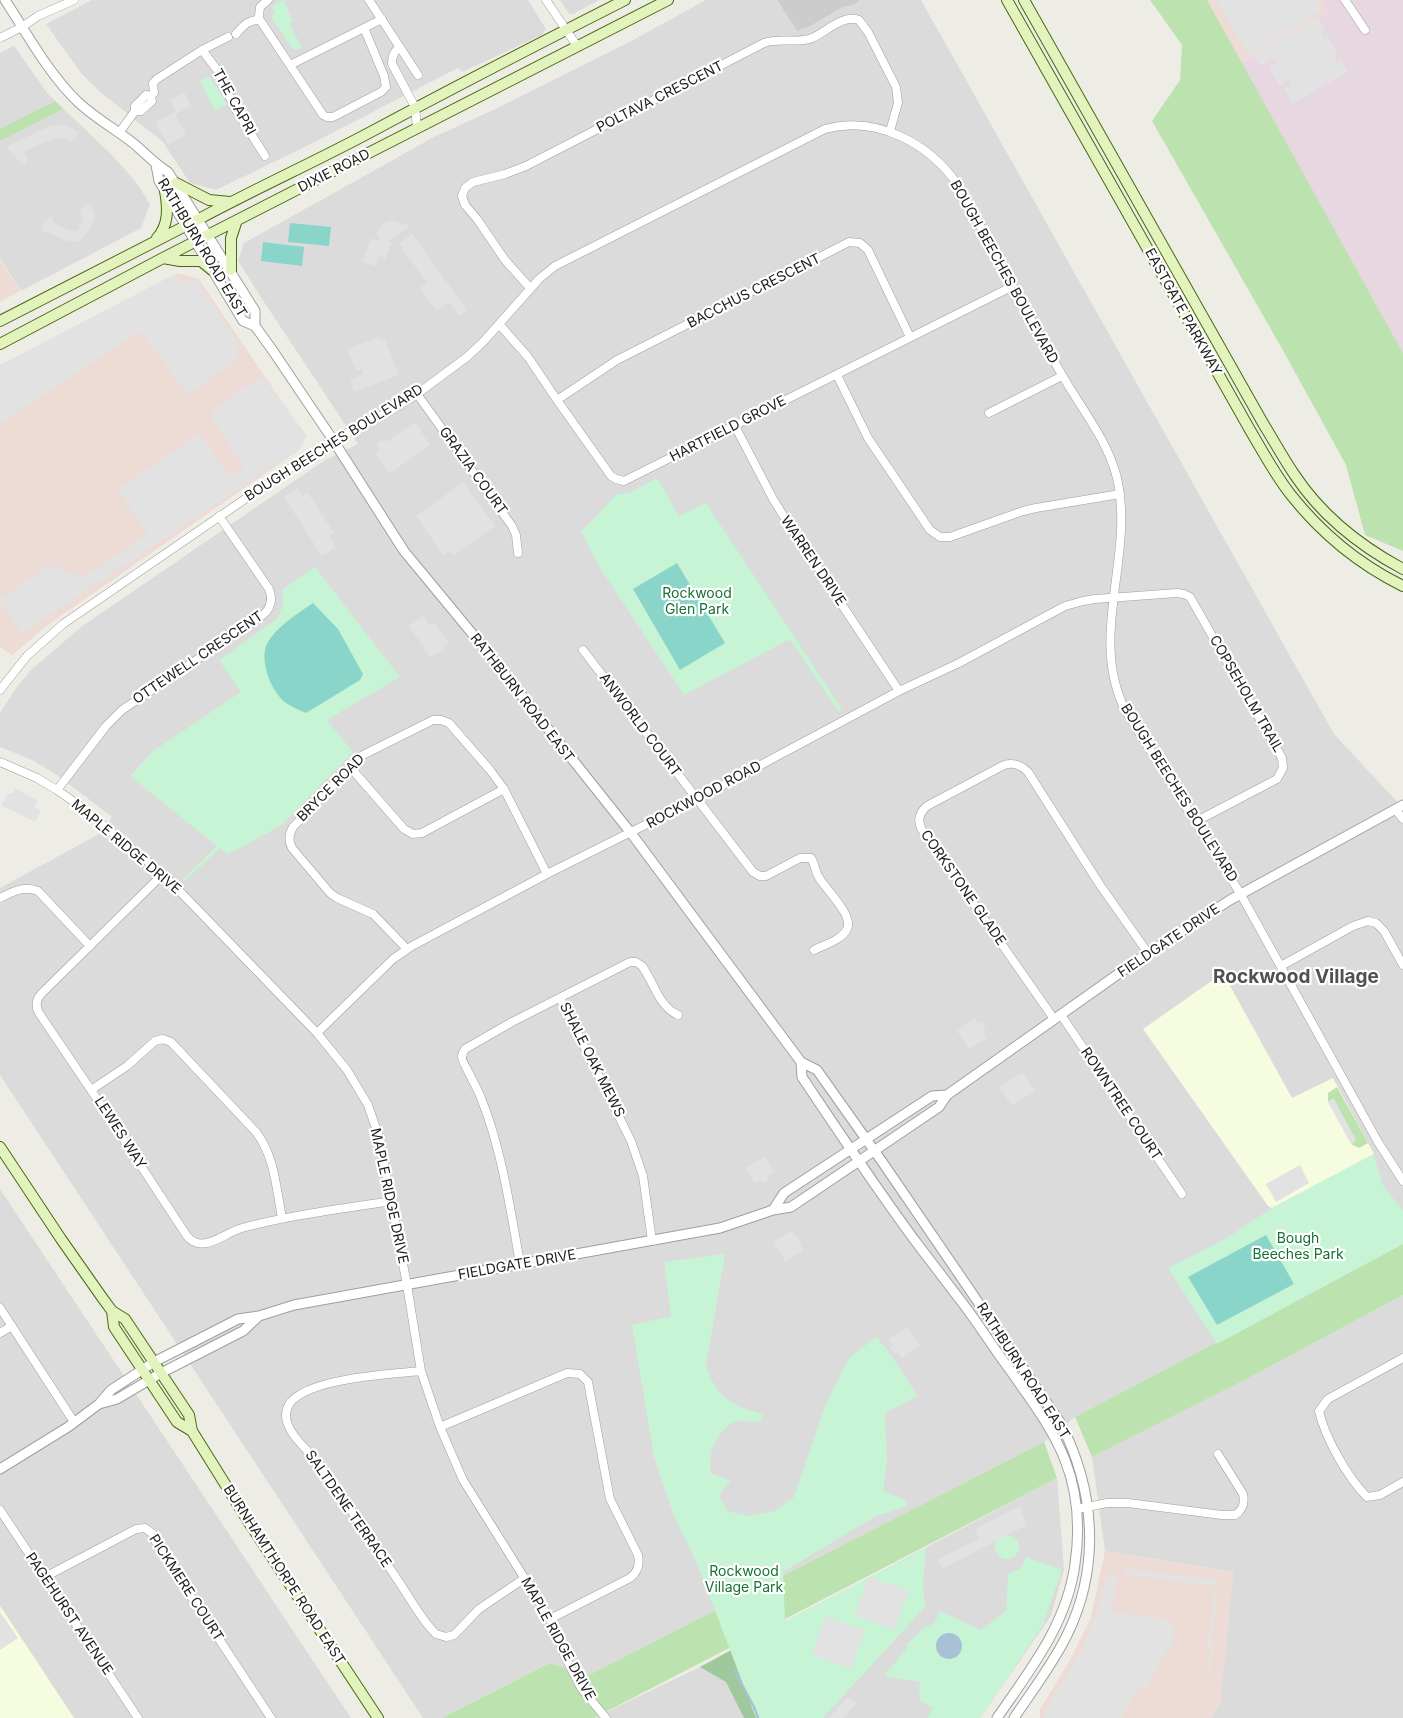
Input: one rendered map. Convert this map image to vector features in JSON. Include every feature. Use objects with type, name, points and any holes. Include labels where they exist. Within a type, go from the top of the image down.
[{"type":"main road","name":"DIXIE ROAD","points":[[0,322],[154,241],[199,220],[230,202],[364,135],[412,103],[625,0]]},
{"type":"main road","name":"DIXIE ROAD","points":[[0,344],[163,258],[668,0]]},
{"type":"main road","name":"EASTGATE PARKWAY","points":[[1007,0],[1250,430],[1290,494],[1315,522],[1351,556],[1403,586]]},
{"type":"main road","name":"EASTGATE PARKWAY","points":[[1024,0],[1294,475],[1340,527],[1362,545],[1403,569]]},
{"type":"main road","points":[[176,183],[209,200],[230,202]]},
{"type":"main road","points":[[154,241],[165,227],[167,210],[165,191]]},
{"type":"main road","points":[[231,270],[231,238],[237,220]]},
{"type":"main road","points":[[163,258],[180,261],[201,261],[212,270]]},
{"type":"main road","name":"BURNHAMTHORPE ROAD EAST","points":[[0,1147],[60,1239],[112,1311],[125,1319],[154,1362],[188,1415],[192,1431],[250,1524],[378,1718]]},
{"type":"main road","name":"BURNHAMTHORPE ROAD EAST","points":[[112,1311],[114,1326],[177,1422],[192,1431]]},
{"type":"street","name":"RATHBURN ROAD EAST","points":[[5,0],[62,85],[78,102],[149,156],[156,165],[168,172],[255,311],[255,326]]},
{"type":"street","points":[[0,38],[22,27],[38,16],[74,0]]},
{"type":"street","points":[[259,16],[260,7],[268,0]]},
{"type":"street","points":[[369,0],[418,75]]},
{"type":"street","points":[[546,0],[577,46]]},
{"type":"street","points":[[1346,0],[1366,30]]},
{"type":"street","name":"POLTAVA CRESCENT","points":[[530,288],[505,260],[465,205],[463,194],[466,186],[476,180],[504,174],[526,166],[764,44],[779,39],[806,40],[848,18],[859,20],[868,32],[896,87],[898,103],[890,131]]},
{"type":"street","points":[[290,65],[382,19]]},
{"type":"street","points":[[119,133],[135,111],[141,111],[152,101],[151,96],[154,94],[153,83],[157,79],[202,50],[232,35],[245,24],[256,20],[260,20],[323,115],[333,117],[382,92],[386,87],[384,76],[364,28]]},
{"type":"street","points":[[400,47],[395,50],[392,64],[412,103],[418,127]]},
{"type":"street","name":"THE CAPRI","points":[[202,50],[218,71],[234,107],[265,156]]},
{"type":"street","name":"BOUGH BEECHES BOULEVARD","points":[[0,690],[27,656],[63,624],[333,440],[368,424],[417,394],[467,357],[530,288],[562,262],[825,129],[847,125],[890,131],[926,151],[952,177],[1062,376],[1107,451],[1117,477],[1122,529],[1113,598],[1110,657],[1118,693],[1125,710],[1240,893],[1378,1142],[1403,1181]]},
{"type":"street","name":"RATHBURN ROAD EAST","points":[[156,165],[159,181],[243,321],[255,326],[333,440],[404,551],[475,636],[631,833],[801,1062],[817,1070],[1060,1422],[1080,1468],[1088,1506],[1089,1556],[1078,1608],[1060,1649],[1014,1718]]},
{"type":"street","name":"BACCHUS CRESCENT","points":[[557,400],[618,360],[849,242],[860,243],[868,250],[910,337]]},
{"type":"street","name":"HARTFIELD GROVE","points":[[499,324],[528,357],[611,476],[621,481],[629,479],[1013,286]]},
{"type":"street","points":[[836,375],[868,438],[930,530],[938,536],[950,537],[1023,511],[1120,494]]},
{"type":"street","points":[[990,413],[1062,376]]},
{"type":"street","name":"GRAZIA COURT","points":[[417,394],[512,526],[516,535],[518,552]]},
{"type":"street","name":"WARREN DRIVE","points":[[734,426],[781,513],[899,691]]},
{"type":"street","name":"OTTEWELL CRESCENT","points":[[57,790],[106,726],[122,710],[262,615],[269,608],[272,598],[268,587],[219,516]]},
{"type":"street","name":"COPSEHOLM TRAIL","points":[[1113,598],[1177,593],[1190,597],[1282,758],[1282,770],[1277,779],[1195,822]]},
{"type":"street","name":"ROCKWOOD ROAD","points":[[318,1032],[393,959],[407,949],[1065,606],[1083,601],[1113,598]]},
{"type":"street","name":"ANWORLD COURT","points":[[583,650],[751,870],[758,876],[768,875],[800,858],[811,858],[816,866],[818,876],[846,915],[848,923],[846,931],[842,935],[814,950]]},
{"type":"street","name":"BRYCE ROAD","points":[[407,949],[373,914],[330,893],[290,845],[290,834],[293,827],[350,767],[365,754],[429,722],[441,720],[452,726],[504,789],[548,874]]},
{"type":"street","name":"MAPLE RIDGE DRIVE","points":[[0,762],[37,778],[57,790],[80,806],[163,874],[318,1032],[347,1070],[368,1105],[379,1137],[421,1371],[440,1427],[464,1480],[550,1619],[581,1688],[606,1718]]},
{"type":"street","name":"CORKSTONE GLADE","points":[[1058,1017],[922,830],[919,818],[921,812],[927,806],[1004,765],[1013,764],[1021,766],[1028,772],[1100,885],[1148,953]]},
{"type":"street","points":[[350,767],[404,829],[413,834],[422,833],[504,789]]},
{"type":"street","points":[[1399,807],[1403,819]]},
{"type":"street","name":"FIELDGATE DRIVE","points":[[0,1469],[74,1422],[99,1404],[112,1390],[154,1362],[238,1319],[259,1316],[294,1305],[720,1228],[773,1210],[791,1206],[939,1107],[947,1095],[1148,953],[1240,893],[1399,807]]},
{"type":"street","name":"LEWES WAY","points":[[163,874],[41,994],[37,1007],[39,1014],[187,1236],[193,1242],[204,1244],[240,1229],[282,1218],[391,1201]]},
{"type":"street","points":[[0,898],[21,889],[30,888],[38,891],[90,946]]},
{"type":"street","points":[[1281,966],[1353,926],[1368,920],[1376,923],[1384,931],[1403,964]]},
{"type":"street","points":[[560,998],[628,963],[636,962],[643,967],[665,1005],[678,1015]]},
{"type":"street","name":"SHALE OAK MEWS","points":[[520,1263],[504,1176],[487,1115],[476,1085],[462,1057],[463,1052],[468,1046],[560,998],[625,1125],[643,1176],[652,1241]]},
{"type":"street","name":"ROWNTREE COURT","points":[[1058,1017],[1182,1194]]},
{"type":"street","points":[[91,1090],[127,1066],[155,1041],[171,1042],[256,1132],[263,1143],[273,1167],[282,1218]]},
{"type":"street","name":"RATHBURN ROAD EAST","points":[[801,1062],[802,1077],[916,1242],[965,1306],[1043,1418],[1053,1434],[1065,1462],[1077,1509],[1078,1533],[1075,1564],[1065,1607],[1049,1640],[997,1718]]},
{"type":"street","name":"FIELDGATE DRIVE","points":[[773,1210],[784,1193],[932,1096],[947,1095]]},
{"type":"street","points":[[0,1308],[74,1422]]},
{"type":"street","name":"FIELDGATE DRIVE","points":[[99,1404],[117,1399],[161,1373],[243,1331],[259,1316]]},
{"type":"street","points":[[0,1332],[12,1326]]},
{"type":"street","points":[[1403,1358],[1328,1400],[1319,1411],[1322,1425],[1355,1484],[1368,1497],[1380,1495],[1403,1482]]},
{"type":"street","name":"SALTDENE TERRACE","points":[[421,1371],[340,1380],[309,1390],[293,1398],[287,1408],[286,1420],[295,1437],[319,1464],[430,1628],[436,1634],[446,1637],[454,1635],[479,1609],[526,1578]]},
{"type":"street","points":[[440,1427],[567,1373],[580,1374],[588,1382],[610,1499],[638,1555],[638,1565],[636,1573],[628,1580],[550,1619]]},
{"type":"street","points":[[1077,1509],[1107,1503],[1128,1503],[1235,1515],[1242,1508],[1244,1502],[1243,1494],[1218,1454]]},
{"type":"street","name":"PAGEHURST AVENUE","points":[[0,1510],[138,1718]]},
{"type":"street","name":"PICKMERE COURT","points":[[45,1577],[136,1529],[145,1528],[152,1534],[157,1545],[272,1718]]},
{"type":"shaded area","points":[[92,0],[528,0],[546,29],[542,35],[462,72],[458,68],[305,147],[216,190],[190,183],[163,142],[99,91],[81,73],[46,24]]},
{"type":"shaded area","points":[[560,0],[599,0],[573,14],[569,14]]},
{"type":"shaded area","points":[[706,0],[777,0],[797,31],[843,7],[854,5],[860,0],[921,0],[1334,734],[1403,808],[1403,1244],[1075,1417],[1044,1442],[587,1676],[548,1663],[442,1718],[423,1718],[0,1075],[0,888],[99,834],[112,817],[56,774],[32,760],[0,747],[0,713],[16,688],[31,670],[81,627],[325,460],[358,444],[238,261],[244,243],[434,137],[493,110],[631,41]]},
{"type":"shaded area","points":[[777,0],[860,0],[854,5],[843,7],[810,26],[797,31]]},
{"type":"shaded area","points":[[1207,0],[1322,0],[1330,12],[1241,63]]},
{"type":"shaded area","points":[[1216,0],[1316,0],[1322,10],[1249,55]]},
{"type":"shaded area","points":[[1322,0],[1403,0],[1403,353],[1241,63],[1330,12]]},
{"type":"shaded area","points":[[1317,17],[1325,30],[1321,33],[1323,37],[1327,35],[1338,55],[1334,58],[1336,61],[1341,59],[1348,72],[1292,104],[1284,89],[1291,85],[1289,80],[1279,86],[1269,67],[1276,62],[1274,58],[1260,66],[1253,54]]},
{"type":"shaded area","points":[[13,46],[48,94],[112,155],[136,182],[150,204],[141,228],[21,291],[0,258],[0,53]]},
{"type":"shaded area","points":[[184,92],[191,106],[175,114],[186,135],[168,145],[155,122],[176,111],[170,100]]},
{"type":"shaded area","points":[[52,125],[70,127],[79,133],[71,141],[62,138],[52,139],[24,152],[28,161],[24,166],[6,147]]},
{"type":"shaded area","points":[[90,204],[95,217],[90,230],[81,240],[76,242],[68,241],[41,230],[44,223],[53,213],[52,221],[56,224],[72,231],[77,231],[82,223],[79,210]]},
{"type":"shaded area","points":[[392,220],[410,226],[388,241],[392,243],[385,260],[379,256],[376,266],[363,262],[371,238],[378,241],[380,238],[376,233],[385,222]]},
{"type":"shaded area","points":[[412,234],[467,310],[459,316],[449,302],[436,311],[420,288],[427,283],[399,244]]},
{"type":"shaded area","points":[[0,259],[20,291],[0,302]]},
{"type":"shaded area","points":[[178,273],[199,279],[303,433],[299,450],[48,625],[12,655],[0,647],[0,366]]},
{"type":"shaded area","points":[[173,275],[178,280],[189,282],[195,279],[240,345],[234,349],[239,359],[188,394],[140,331],[0,424],[0,365]]},
{"type":"shaded area","points":[[379,337],[380,341],[385,339],[399,375],[354,392],[350,380],[363,374],[361,369],[356,371],[347,349]]},
{"type":"shaded area","points":[[258,378],[265,379],[307,436],[300,448],[23,633],[0,602],[0,599],[47,566],[58,567],[69,573],[82,576],[90,573],[148,534],[118,489],[200,433],[229,478],[244,468],[212,419],[213,409]]},
{"type":"shaded area","points":[[415,422],[430,445],[389,474],[375,454],[380,450],[377,444],[383,439],[386,442]]},
{"type":"shaded area","points":[[463,482],[495,526],[453,556],[449,551],[443,555],[416,516]]},
{"type":"shaded area","points":[[297,488],[302,496],[308,493],[334,533],[329,536],[336,547],[322,556],[284,497]]},
{"type":"shaded area","points":[[424,616],[430,625],[434,622],[449,643],[443,647],[444,649],[430,657],[409,626]]},
{"type":"shaded area","points":[[15,788],[38,801],[34,807],[41,811],[35,822],[1,805],[8,793],[12,794]]},
{"type":"shaded area","points":[[1223,973],[1292,1098],[1333,1078],[1374,1154],[1272,1208],[1268,1206],[1143,1029]]},
{"type":"shaded area","points":[[974,1018],[978,1024],[981,1022],[986,1029],[983,1032],[987,1038],[969,1049],[957,1031]]},
{"type":"shaded area","points":[[1022,1072],[1035,1091],[1012,1106],[999,1087]]},
{"type":"shaded area","points":[[1334,1099],[1356,1140],[1351,1144],[1328,1102]]},
{"type":"shaded area","points":[[764,1157],[774,1172],[763,1183],[761,1180],[755,1183],[746,1168]]},
{"type":"shaded area","points":[[1300,1165],[1309,1183],[1276,1202],[1266,1184]]},
{"type":"shaded area","points":[[0,1189],[351,1718],[74,1718],[0,1606]]},
{"type":"shaded area","points":[[791,1231],[795,1236],[797,1235],[803,1250],[785,1261],[773,1242]]},
{"type":"shaded area","points":[[1403,1295],[1403,1718],[1211,1718],[1220,1702],[1233,1572],[1105,1551],[1092,1457],[1243,1381]]},
{"type":"shaded area","points":[[907,1327],[920,1345],[902,1358],[898,1352],[895,1354],[890,1347],[893,1345],[889,1339]]},
{"type":"shaded area","points":[[1057,1478],[1064,1570],[1051,1616],[980,1718],[594,1718],[700,1667]]},
{"type":"shaded area","points":[[1020,1506],[1026,1525],[942,1569],[937,1560],[979,1539],[975,1529]]},
{"type":"shaded area","points":[[1105,1551],[1233,1572],[1220,1702],[1211,1718],[1040,1718],[1040,1709],[1070,1660],[1091,1617]]},
{"type":"shaded area","points":[[1125,1569],[1216,1580],[1215,1586],[1125,1575]]},
{"type":"shaded area","points":[[1107,1574],[1117,1574],[1112,1612],[1165,1619],[1171,1622],[1173,1627],[1173,1641],[1156,1668],[1147,1689],[1135,1690],[1121,1718],[1045,1718],[1045,1712],[1083,1648],[1096,1613]]},
{"type":"shaded area","points":[[868,1577],[908,1590],[895,1630],[855,1616]]},
{"type":"shaded area","points":[[1215,1591],[1218,1592],[1211,1643],[1214,1644],[1210,1672],[1207,1671],[1210,1646],[1207,1644]]},
{"type":"shaded area","points":[[0,1606],[74,1718],[0,1718]]},
{"type":"shaded area","points":[[0,1612],[18,1638],[0,1650]]},
{"type":"shaded area","points":[[825,1616],[865,1630],[851,1669],[812,1655]]},
{"type":"shaded area","points":[[949,1633],[958,1637],[962,1646],[958,1655],[949,1659],[940,1655],[936,1646],[940,1637]]},
{"type":"shaded area","points":[[848,1697],[857,1703],[843,1718],[829,1718]]},
{"type":"green space","points":[[283,0],[293,21],[289,23],[302,48],[296,50],[292,48],[271,17],[275,13],[272,6]]},
{"type":"green space","points":[[1150,0],[1207,0],[1403,353],[1403,551],[1365,535],[1346,465],[1152,121],[1180,80],[1182,45]]},
{"type":"green space","points":[[209,76],[227,104],[215,111],[200,81]]},
{"type":"green space","points":[[55,101],[63,109],[0,141],[0,129]]},
{"type":"green space","points":[[290,223],[331,227],[329,246],[288,242]]},
{"type":"green space","points":[[263,242],[304,247],[302,266],[261,261]]},
{"type":"green space","name":"Rockwood Glen Park","points":[[657,478],[679,516],[706,503],[842,709],[838,711],[790,639],[684,695],[600,568],[581,532],[616,495],[631,492]]},
{"type":"green space","points":[[677,563],[725,643],[680,670],[633,589]]},
{"type":"green space","points":[[315,567],[400,677],[327,720],[353,752],[282,825],[228,854],[220,848],[185,881],[183,879],[217,846],[130,776],[153,751],[241,692],[219,660],[277,619],[283,605],[282,590]]},
{"type":"green space","points":[[313,603],[338,629],[363,674],[360,680],[306,713],[286,703],[281,698],[271,684],[264,658],[267,644],[275,632]]},
{"type":"green space","points":[[1337,1087],[1368,1143],[1359,1148],[1351,1144],[1356,1140],[1333,1099],[1328,1102],[1328,1093]]},
{"type":"green space","name":"Bough Beeches Park","points":[[1374,1154],[1382,1184],[1403,1211],[1403,1244],[1217,1344],[1168,1268],[1225,1239],[1272,1208]]},
{"type":"green space","points":[[1266,1235],[1294,1284],[1217,1325],[1188,1277]]},
{"type":"green space","points":[[1403,1244],[1403,1295],[1243,1381],[1092,1457],[1075,1417]]},
{"type":"green space","name":"Rockwood Village Park","points":[[725,1254],[706,1365],[715,1385],[726,1399],[762,1414],[761,1422],[739,1421],[730,1424],[720,1434],[711,1451],[710,1472],[731,1480],[719,1496],[727,1511],[749,1516],[775,1511],[794,1497],[825,1406],[849,1358],[876,1337],[887,1349],[918,1396],[885,1413],[887,1460],[883,1490],[904,1499],[908,1506],[876,1516],[783,1572],[785,1621],[926,1548],[923,1586],[925,1607],[823,1718],[756,1718],[698,1566],[674,1516],[654,1457],[632,1325],[671,1316],[664,1262]]},
{"type":"green space","points":[[1044,1442],[1057,1478],[594,1718],[442,1718],[549,1663],[587,1676]]},
{"type":"green space","points":[[1007,1535],[1015,1539],[1019,1547],[1015,1555],[1007,1559],[999,1555],[995,1547],[999,1539]]},
{"type":"green space","points":[[1026,1557],[1062,1570],[1043,1625],[980,1718],[927,1718],[933,1709],[919,1699],[920,1682],[884,1676],[908,1647],[906,1645],[926,1626],[928,1628],[935,1622],[940,1611],[981,1630],[1006,1611],[1008,1574],[1021,1568]]},
{"type":"green space","points":[[733,1649],[783,1718],[744,1718],[726,1682],[700,1667]]},
{"type":"waterway","points":[[735,1672],[758,1718]]},
{"type":"district","name":"Rockwood Village","points":[[1296,977]]}]
